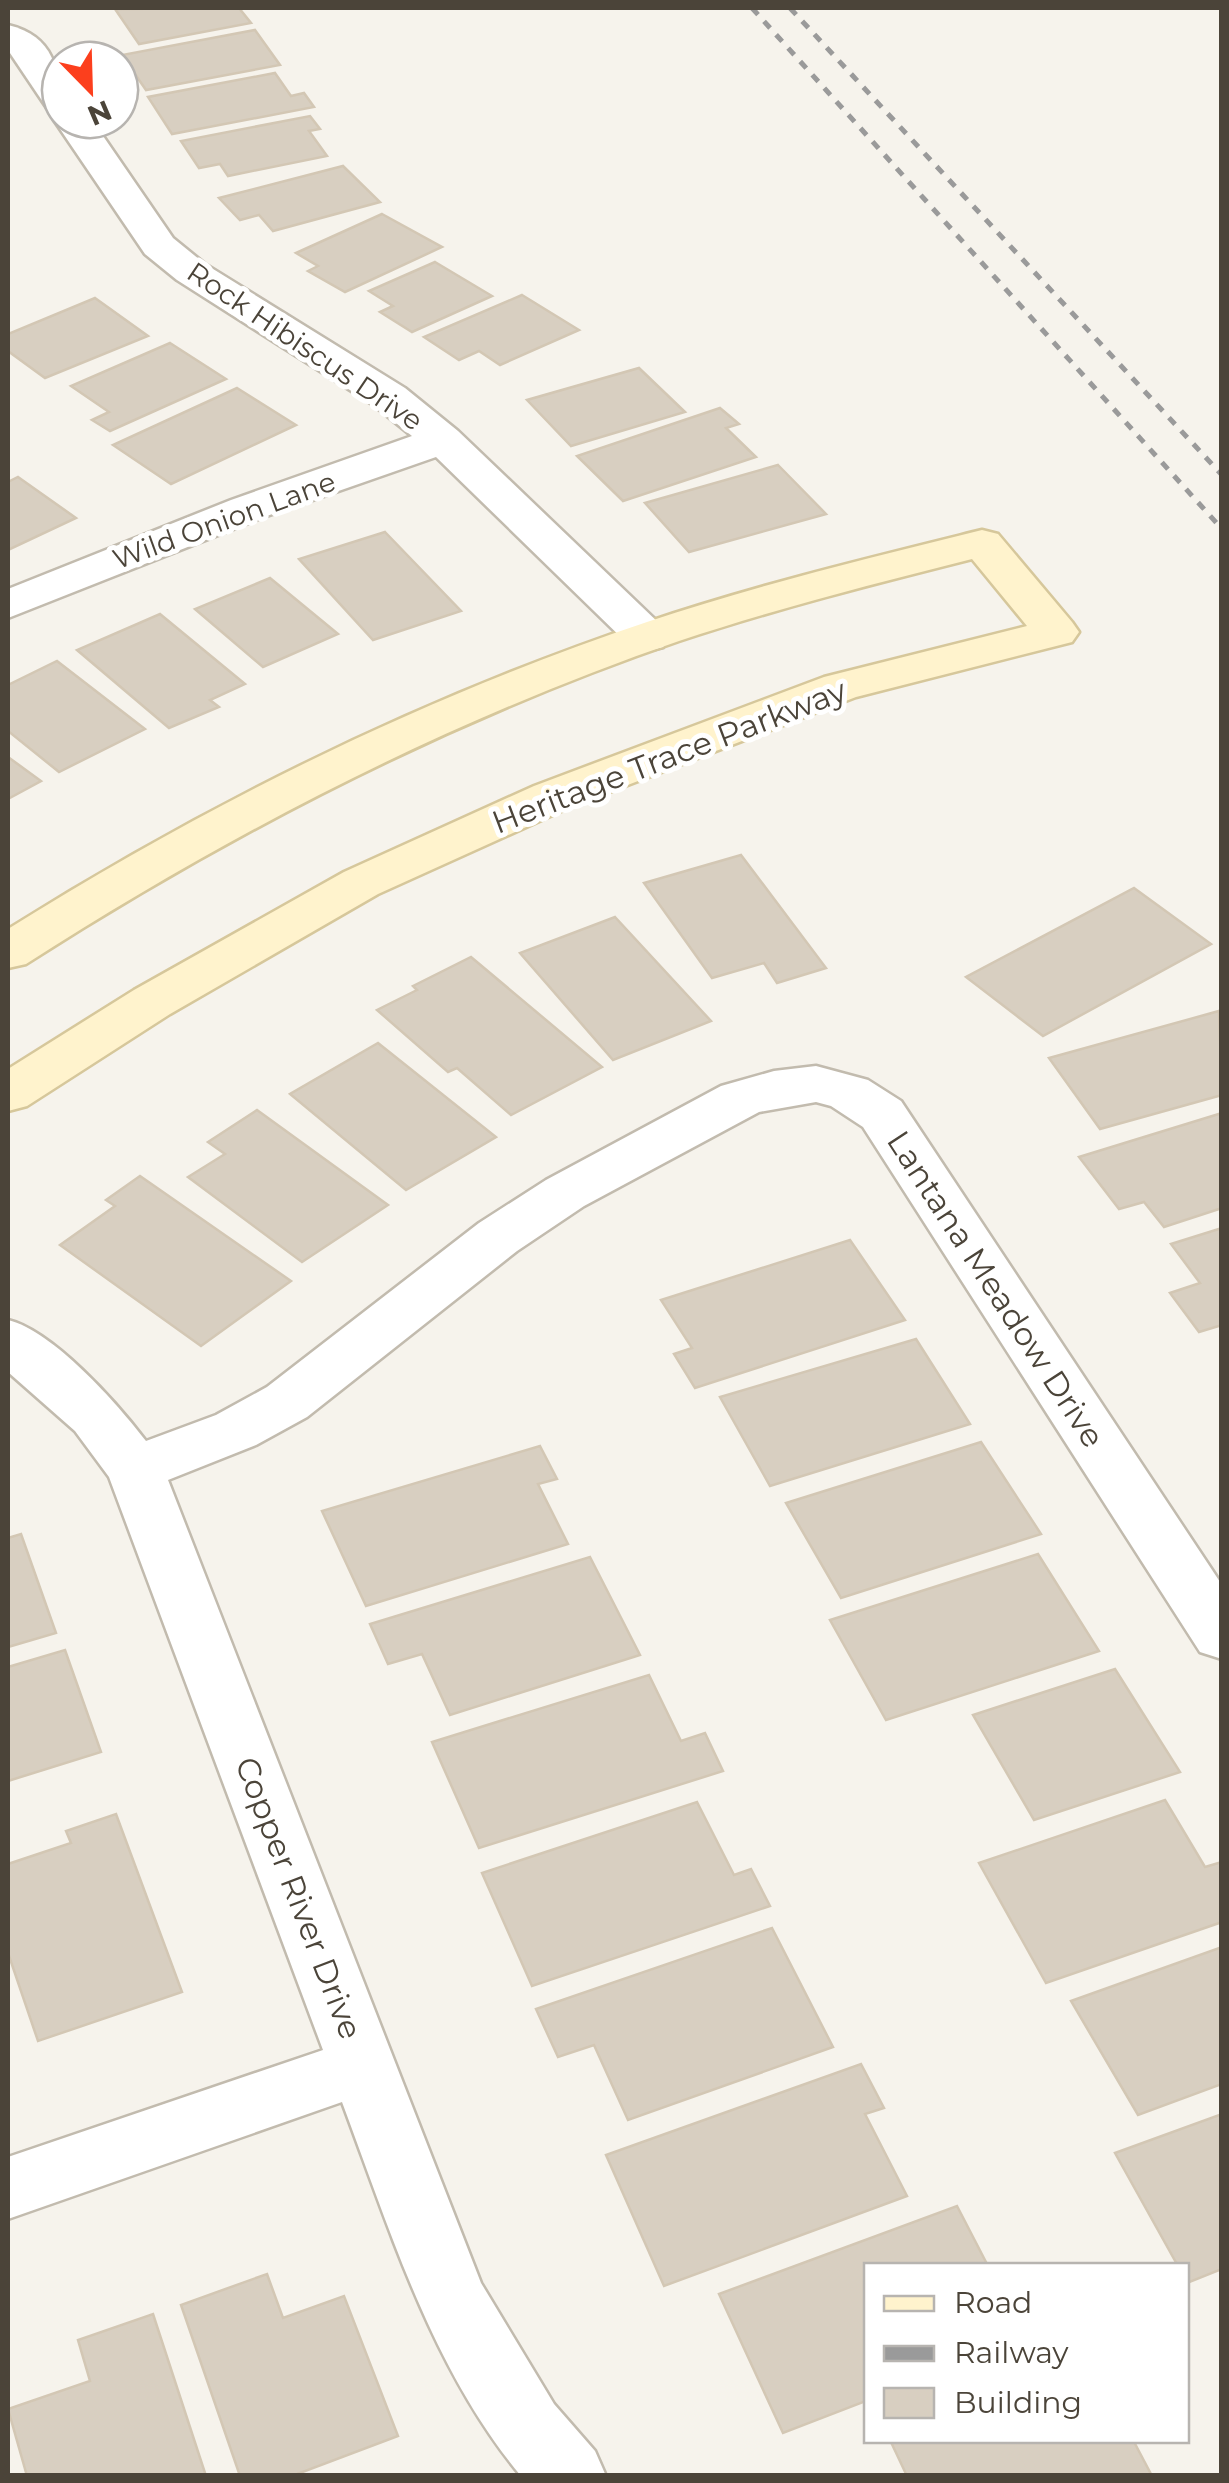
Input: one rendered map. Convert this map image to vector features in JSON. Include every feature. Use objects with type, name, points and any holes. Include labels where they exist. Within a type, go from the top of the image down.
[{"type":"street","points":[[8,36],[22,42],[40,69]]},
{"type":"street","name":"Rock Hibiscus Drive","points":[[86,140],[158,246],[191,272],[390,397],[443,440],[646,637]]},
{"type":"street","name":"Wild Onion Lane","points":[[8,606],[246,509],[443,440]]},
{"type":"street","name":"Heritage Trace Parkway","points":[[8,952],[80,904],[271,797],[376,746],[646,637],[764,599],[982,543],[1056,632],[840,688],[551,797],[362,884],[152,1002],[8,1094]]},
{"type":"street","name":"Lantana Meadow Drive","points":[[135,1469],[236,1430],[287,1402],[498,1237],[565,1193],[740,1099],[774,1089],[816,1084],[848,1093],[882,1114],[1222,1635]]},
{"type":"street","name":"Copper River Drive","points":[[8,1340],[95,1416],[135,1469],[452,2300],[528,2428],[569,2476]]},
{"type":"street","points":[[8,2188],[362,2066]]},
{"type":"building","points":[[239,8],[251,23],[140,44],[115,9]]},
{"type":"building","points":[[255,30],[280,65],[146,90],[140,81],[140,52]]},
{"type":"building","points":[[275,73],[291,96],[304,93],[314,107],[172,134],[148,97]]},
{"type":"building","points":[[310,116],[320,129],[309,131],[327,156],[228,176],[220,164],[199,168],[181,141]]},
{"type":"building","points":[[343,166],[380,202],[273,231],[259,215],[240,220],[219,198]]},
{"type":"building","points":[[382,214],[442,247],[345,292],[308,271],[318,266],[296,253]]},
{"type":"building","points":[[435,262],[492,296],[412,332],[380,312],[393,306],[369,291]]},
{"type":"building","points":[[522,295],[579,330],[500,365],[479,351],[459,360],[424,337]]},
{"type":"building","points":[[95,298],[148,336],[45,378],[8,351],[8,334]]},
{"type":"building","points":[[170,343],[226,379],[110,431],[92,420],[109,412],[71,386]]},
{"type":"building","points":[[639,368],[685,412],[571,446],[527,400]]},
{"type":"building","points":[[237,388],[296,425],[171,484],[113,445]]},
{"type":"building","points":[[720,408],[739,424],[726,428],[756,457],[623,501],[577,456]]},
{"type":"building","points":[[778,465],[826,514],[689,552],[645,503]]},
{"type":"building","points":[[18,477],[76,518],[8,550],[8,482]]},
{"type":"building","points":[[385,532],[461,611],[373,640],[299,559]]},
{"type":"building","points":[[270,578],[338,634],[263,667],[195,609]]},
{"type":"building","points":[[160,614],[245,684],[210,700],[219,707],[169,728],[77,650]]},
{"type":"building","points":[[57,661],[145,729],[59,772],[8,731],[8,685]]},
{"type":"building","points":[[8,757],[41,781],[8,799]]},
{"type":"building","points":[[741,855],[826,968],[777,983],[764,963],[712,978],[644,883]]},
{"type":"building","points":[[1134,888],[1211,944],[1043,1036],[966,977]]},
{"type":"building","points":[[615,917],[711,1021],[613,1060],[520,953]]},
{"type":"building","points":[[471,957],[602,1067],[511,1115],[457,1068],[448,1072],[377,1010],[417,990],[413,986]]},
{"type":"building","points":[[1219,1011],[1222,1095],[1100,1129],[1049,1058]]},
{"type":"building","points":[[378,1043],[496,1137],[406,1190],[290,1094]]},
{"type":"building","points":[[257,1110],[388,1205],[302,1262],[188,1177],[225,1154],[208,1142]]},
{"type":"building","points":[[1222,1113],[1222,1208],[1164,1227],[1144,1202],[1119,1209],[1079,1157]]},
{"type":"building","points":[[140,1176],[291,1281],[201,1346],[60,1245],[115,1206],[106,1200]]},
{"type":"building","points":[[1222,1228],[1222,1325],[1199,1332],[1170,1293],[1200,1283],[1171,1244]]},
{"type":"building","points":[[850,1240],[905,1320],[695,1388],[674,1354],[692,1348],[661,1300]]},
{"type":"building","points":[[916,1339],[970,1424],[770,1486],[720,1397]]},
{"type":"building","points":[[981,1442],[1041,1534],[841,1598],[786,1503]]},
{"type":"building","points":[[540,1446],[557,1479],[538,1484],[568,1544],[366,1606],[322,1511]]},
{"type":"building","points":[[21,1534],[56,1633],[8,1647],[8,1538]]},
{"type":"building","points":[[1038,1554],[1099,1651],[886,1720],[830,1620]]},
{"type":"building","points":[[590,1557],[640,1655],[450,1715],[422,1654],[388,1664],[370,1624]]},
{"type":"building","points":[[65,1650],[101,1752],[8,1781],[8,1667]]},
{"type":"building","points":[[1115,1669],[1180,1772],[1034,1820],[973,1715]]},
{"type":"building","points":[[649,1675],[681,1741],[705,1733],[723,1771],[479,1848],[432,1742]]},
{"type":"building","points":[[1165,1800],[1205,1867],[1222,1862],[1222,1922],[1046,1983],[979,1863]]},
{"type":"building","points":[[697,1802],[734,1875],[751,1869],[770,1906],[532,1986],[482,1873]]},
{"type":"building","points":[[116,1814],[182,1992],[38,2041],[8,1953],[8,1864],[71,1843],[66,1831]]},
{"type":"building","points":[[772,1928],[833,2047],[628,2120],[594,2045],[558,2057],[536,2009]]},
{"type":"building","points":[[1222,1947],[1222,2084],[1138,2115],[1071,2001]]},
{"type":"building","points":[[861,2064],[884,2108],[865,2114],[907,2196],[664,2286],[606,2155]]},
{"type":"building","points":[[1222,2114],[1222,2269],[1189,2282],[1189,2263],[1176,2263],[1115,2153]]},
{"type":"building","points":[[957,2206],[986,2263],[864,2263],[864,2402],[783,2433],[719,2294]]},
{"type":"building","points":[[267,2274],[283,2318],[344,2296],[398,2436],[292,2476],[240,2476],[181,2305]]},
{"type":"building","points":[[153,2314],[206,2476],[27,2476],[8,2409],[90,2381],[78,2340]]},
{"type":"building","points":[[891,2443],[1135,2443],[1152,2476],[907,2476]]},
{"type":"railway","points":[[752,8],[1222,529]]},
{"type":"railway","points":[[790,8],[1222,475]]}]
